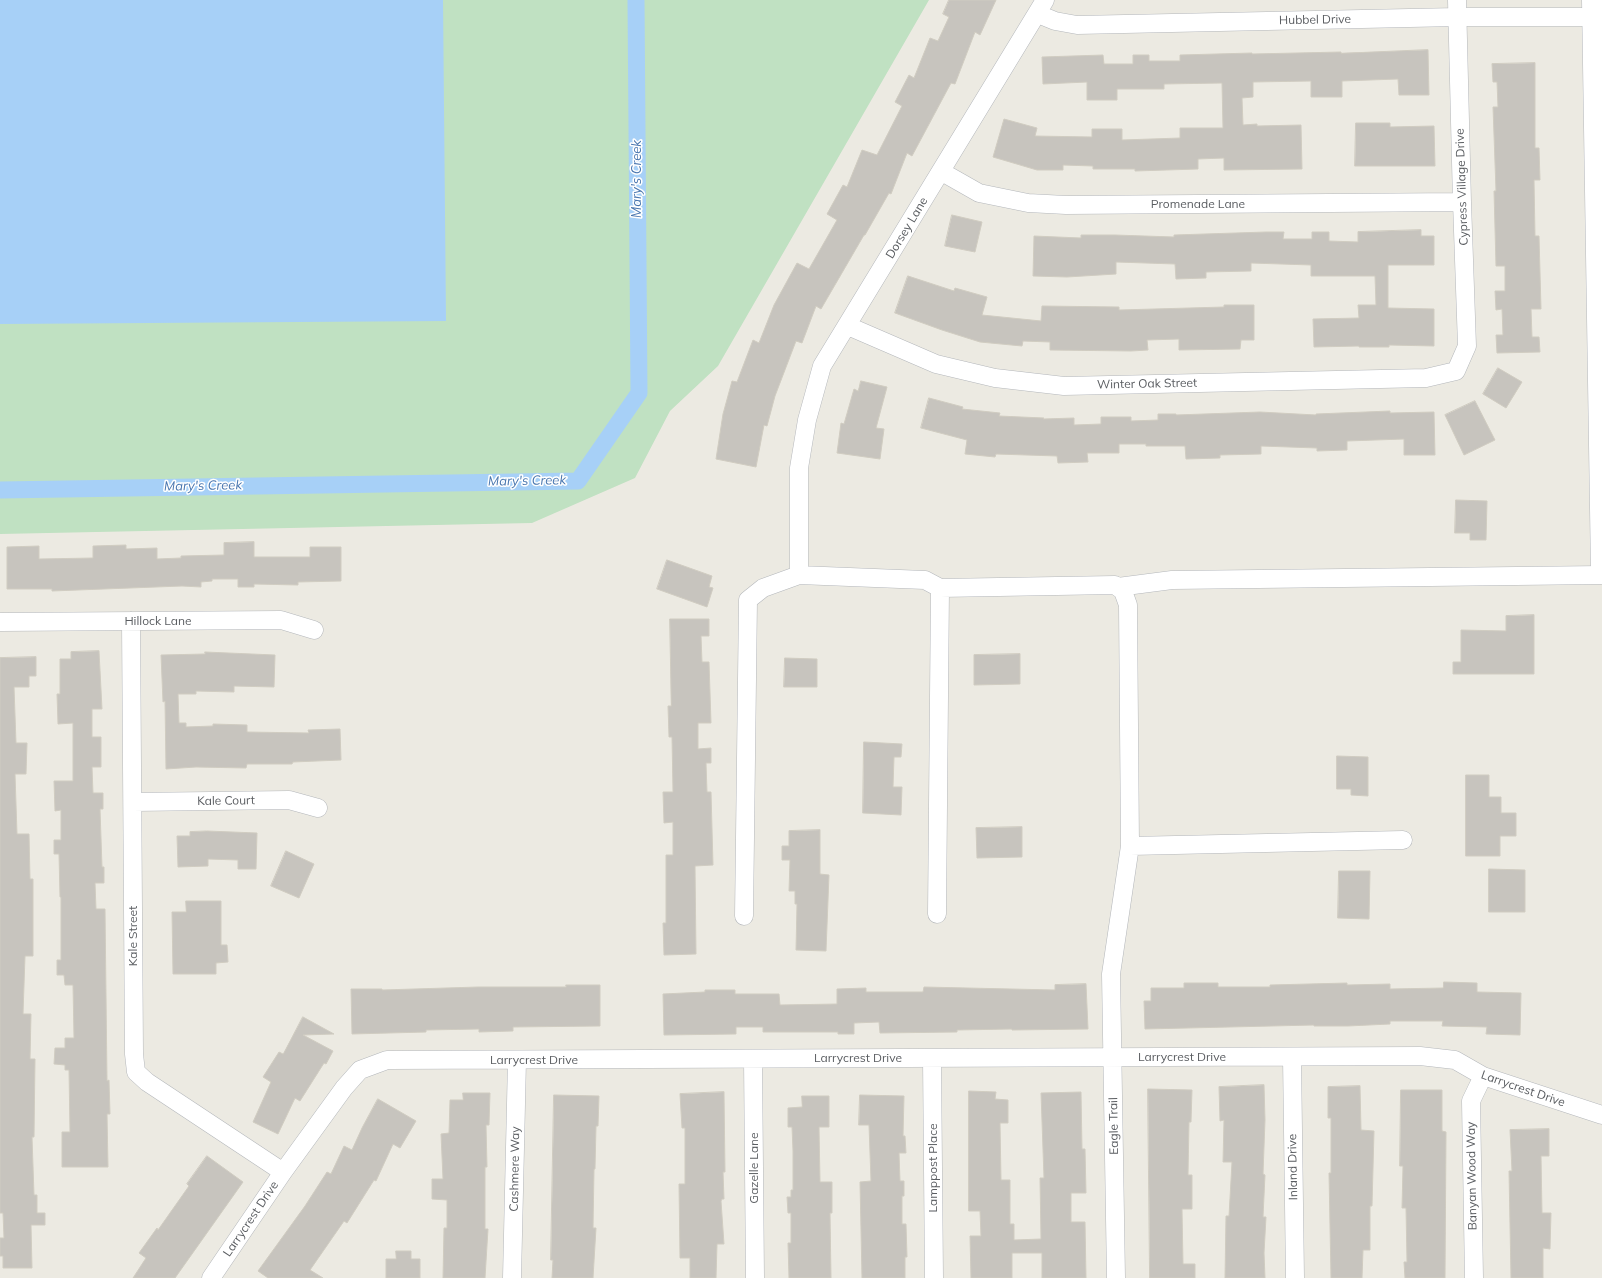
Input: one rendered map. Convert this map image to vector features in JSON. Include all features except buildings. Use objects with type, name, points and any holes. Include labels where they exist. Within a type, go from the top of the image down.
[{"type":"street","name":"Hubbel Drive","points":[[1041,7],[1056,22],[1077,25],[1457,9],[1594,8]]},
{"type":"street","name":"Dorsey Lane","points":[[799,575],[798,468],[807,420],[822,366],[942,172],[1041,7]]},
{"type":"street","points":[[1594,8],[1602,571]]},
{"type":"street","name":"Cypress Village Drive","points":[[1456,371],[1467,346],[1457,9]]},
{"type":"street","name":"Promenade Lane","points":[[942,172],[979,193],[1028,204],[1462,202]]},
{"type":"street","name":"Winter Oak Street","points":[[848,326],[936,364],[994,378],[1064,386],[1426,378],[1456,371]]},
{"type":"street","points":[[744,916],[748,600],[763,588],[799,575],[925,580],[940,588],[1114,584],[1118,587],[1172,580],[1602,575]]},
{"type":"street","name":"Eagle Trail","points":[[1116,1278],[1111,974],[1130,846],[1128,605],[1123,590],[1118,587]]},
{"type":"street","points":[[937,914],[940,588]]},
{"type":"street","name":"Hillock Lane","points":[[0,622],[281,620],[314,630]]},
{"type":"street","name":"Kale Street","points":[[132,621],[134,1054],[136,1072],[147,1082],[283,1172]]},
{"type":"street","name":"Kale Court","points":[[133,802],[289,800],[318,808]]},
{"type":"street","points":[[1130,846],[1403,840]]},
{"type":"street","name":"Larrycrest Drive","points":[[211,1278],[283,1172],[344,1088],[360,1070],[387,1060],[1420,1056],[1455,1060],[1482,1076],[1602,1115]]},
{"type":"street","name":"Inland Drive","points":[[1292,1057],[1295,1278]]},
{"type":"street","name":"Lamppost Place","points":[[932,1058],[934,1278]]},
{"type":"street","name":"Gazelle Lane","points":[[753,1059],[755,1278]]},
{"type":"street","name":"Cashmere Way","points":[[512,1278],[517,1060]]},
{"type":"street","name":"Banyan Wood Way","points":[[1474,1278],[1471,1101],[1482,1076]]},
{"type":"green space","points":[[0,0],[929,0],[718,366],[670,411],[635,478],[532,523],[0,534]]},
{"type":"water","points":[[0,0],[443,0],[446,321],[0,324]]},
{"type":"waterway","name":"Mary's Creek","points":[[0,490],[578,481],[639,393],[636,0]]}]
